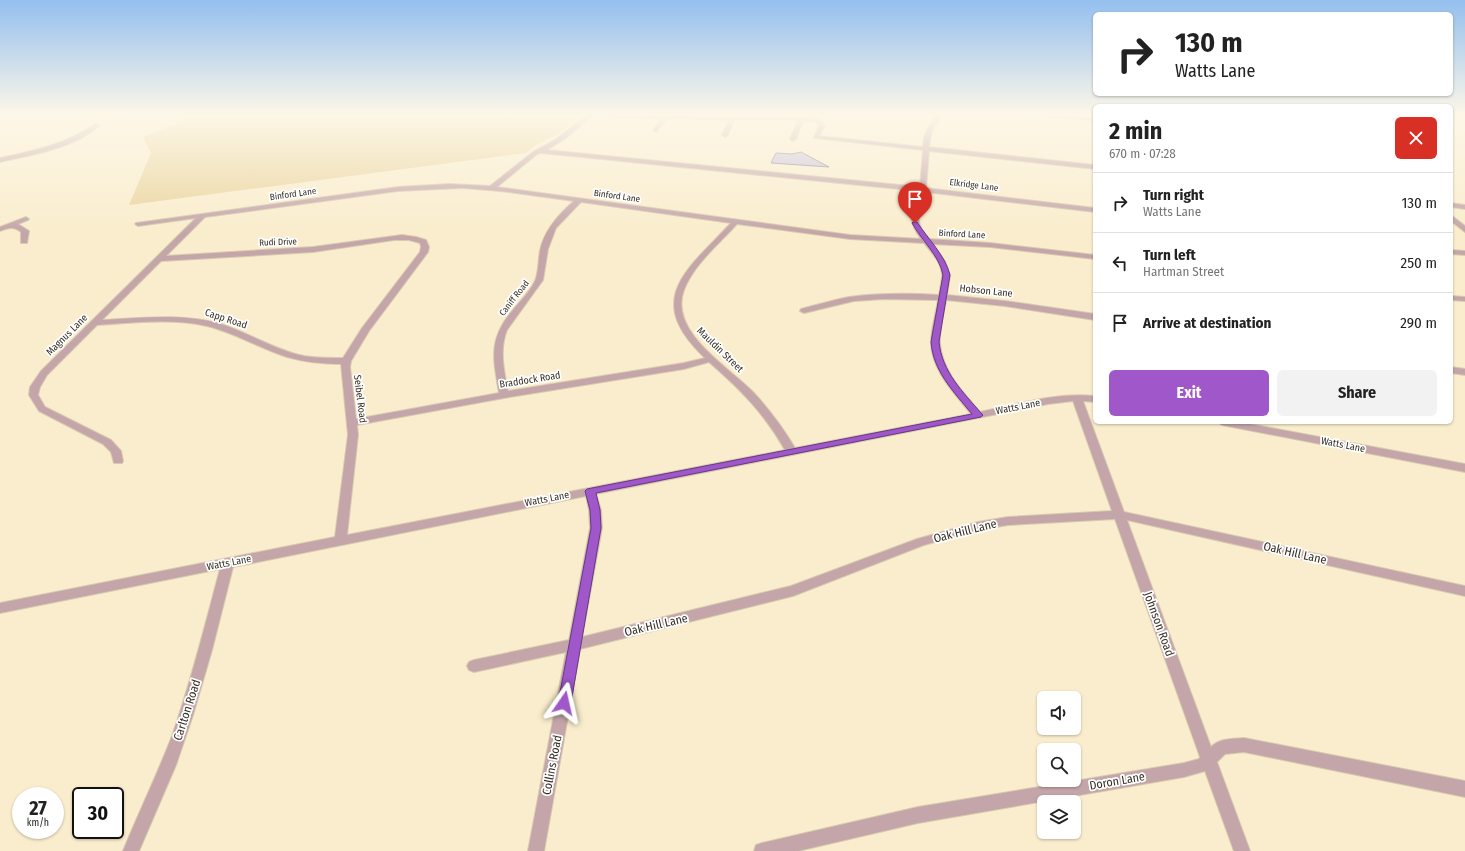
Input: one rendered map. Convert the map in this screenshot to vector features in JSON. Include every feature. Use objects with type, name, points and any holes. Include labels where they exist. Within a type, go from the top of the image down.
[{"type":"street","points":[[0,160],[19,155]]},
{"type":"street","points":[[492,188],[533,155]]},
{"type":"street","name":"Elkridge Lane","points":[[580,155],[853,181],[1093,210]]},
{"type":"street","points":[[926,155],[922,189],[915,215],[915,223],[944,266],[946,280],[935,342],[936,353],[944,372],[954,387],[978,415]]},
{"type":"street","points":[[986,155],[1093,167]]},
{"type":"street","name":"Binford Lane","points":[[138,224],[412,188],[454,186],[492,188],[850,237],[1010,247],[1093,257]]},
{"type":"street","name":"Caniff Road","points":[[504,395],[499,347],[502,332],[539,282],[542,271],[544,249],[550,232],[560,218],[579,200]]},
{"type":"street","points":[[1453,205],[1465,207]]},
{"type":"street","name":"Magnus Lane","points":[[118,461],[116,451],[113,447],[42,409],[33,397],[35,387],[44,373],[203,215]]},
{"type":"street","points":[[0,229],[26,219]]},
{"type":"street","points":[[1453,219],[1465,230]]},
{"type":"street","name":"Mauldin Street","points":[[736,221],[686,279],[679,291],[676,304],[679,318],[686,332],[763,408],[781,433],[792,452]]},
{"type":"street","points":[[10,225],[17,226],[25,231],[24,240]]},
{"type":"street","name":"Rudi Drive","points":[[160,259],[222,254],[299,252],[335,248],[395,238],[410,238],[422,241],[425,245],[424,252],[365,330],[346,361]]},
{"type":"street","points":[[1453,252],[1465,253]]},
{"type":"street","name":"Hobson Lane","points":[[804,311],[842,301],[899,296],[989,302],[1093,317]]},
{"type":"street","points":[[1453,298],[1465,299]]},
{"type":"street","name":"Capp Road","points":[[95,323],[161,320],[194,321],[227,329],[301,358],[346,361]]},
{"type":"street","name":"Braddock Road","points":[[352,423],[504,395],[684,366],[712,359]]},
{"type":"street","name":"Seibel Road","points":[[341,540],[353,435],[345,367],[346,361]]},
{"type":"street","points":[[1453,370],[1465,372]]},
{"type":"street","name":"Watts Lane","points":[[0,608],[978,415],[1076,398],[1093,399]]},
{"type":"street","name":"Johnson Road","points":[[1076,398],[1242,851]]},
{"type":"street","name":"Watts Lane","points":[[1239,424],[1465,468]]},
{"type":"street","name":"Collins Road","points":[[536,851],[576,644],[596,528],[595,510],[590,491]]},
{"type":"street","name":"Oak Hill Lane","points":[[474,666],[576,644],[793,591],[921,542],[978,526],[1008,521],[1063,516],[1120,515],[1148,520],[1465,591]]},
{"type":"street","name":"Carlton Road","points":[[131,851],[164,776],[180,735],[195,686],[228,563]]},
{"type":"street","name":"Doron Lane","points":[[762,851],[918,816],[1184,770],[1203,765],[1221,747],[1244,745],[1465,789]]},
{"type":"shaded area","points":[[150,155],[513,155],[129,205]]},
{"type":"building","points":[[775,155],[806,155],[829,167],[771,163]]},
{"type":"route","points":[[564,703],[596,528],[595,510],[590,491],[978,415],[954,387],[944,372],[936,353],[935,342],[946,275],[944,266],[939,256],[921,234],[915,223]]}]
